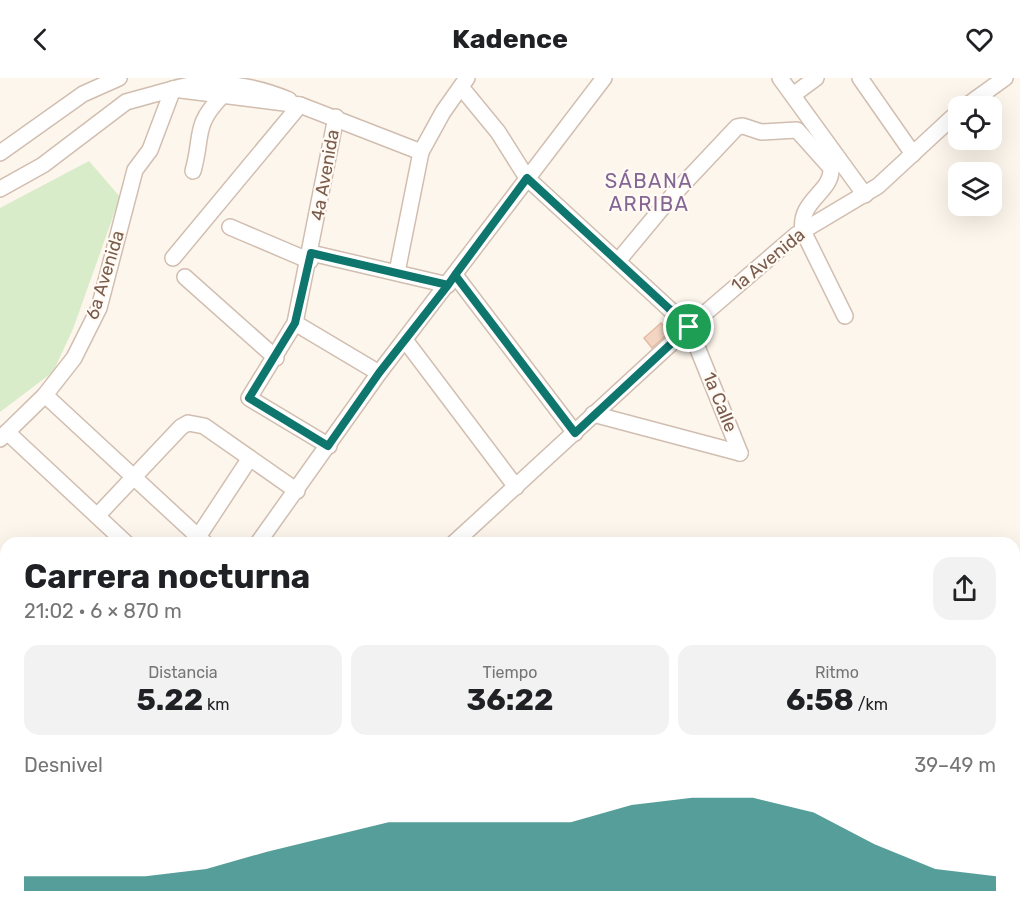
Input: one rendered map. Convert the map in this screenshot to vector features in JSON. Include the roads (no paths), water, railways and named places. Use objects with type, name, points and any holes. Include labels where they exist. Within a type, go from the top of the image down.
[{"type":"street","points":[[0,153],[83,94],[119,78]]},
{"type":"street","points":[[262,537],[379,373],[452,280],[603,78]]},
{"type":"street","points":[[780,78],[865,195]]},
{"type":"street","points":[[793,95],[816,78]]},
{"type":"street","points":[[860,78],[913,154]]},
{"type":"street","points":[[980,96],[1005,78]]},
{"type":"street","points":[[397,272],[421,152],[442,112],[464,82]]},
{"type":"street","name":"1a Calle","points":[[464,82],[527,178],[689,327],[740,453],[593,414]]},
{"type":"street","points":[[0,189],[43,165],[126,102],[167,90],[217,88],[300,105],[336,117],[421,152]]},
{"type":"street","points":[[193,171],[199,150],[201,121],[217,88]]},
{"type":"street","name":"6a Avenida","points":[[3,435],[45,395],[74,358],[99,308],[135,170],[150,150],[167,90]]},
{"type":"street","points":[[173,258],[300,105]]},
{"type":"street","name":"4a Avenida","points":[[328,446],[249,398],[276,358],[295,323],[310,257],[336,117]]},
{"type":"street","name":"1a Avenida","points":[[461,537],[689,327],[803,231],[865,195],[891,176],[948,121]]},
{"type":"street","points":[[618,261],[672,195],[737,127],[742,126],[761,132],[797,130],[831,168],[828,181],[809,203],[801,220],[803,231],[845,316]]},
{"type":"street","points":[[230,227],[310,257],[452,280],[575,433]]},
{"type":"street","points":[[185,277],[276,358]]},
{"type":"street","points":[[295,323],[379,373]]},
{"type":"street","points":[[405,340],[516,487]]},
{"type":"street","points":[[45,395],[195,537]]},
{"type":"street","points":[[97,516],[181,427],[188,423],[204,426],[297,491]]},
{"type":"street","points":[[3,435],[120,537]]},
{"type":"street","points":[[201,537],[250,458]]},
{"type":"district","name":"SÁBANA ARRIBA","points":[[649,192]]}]
